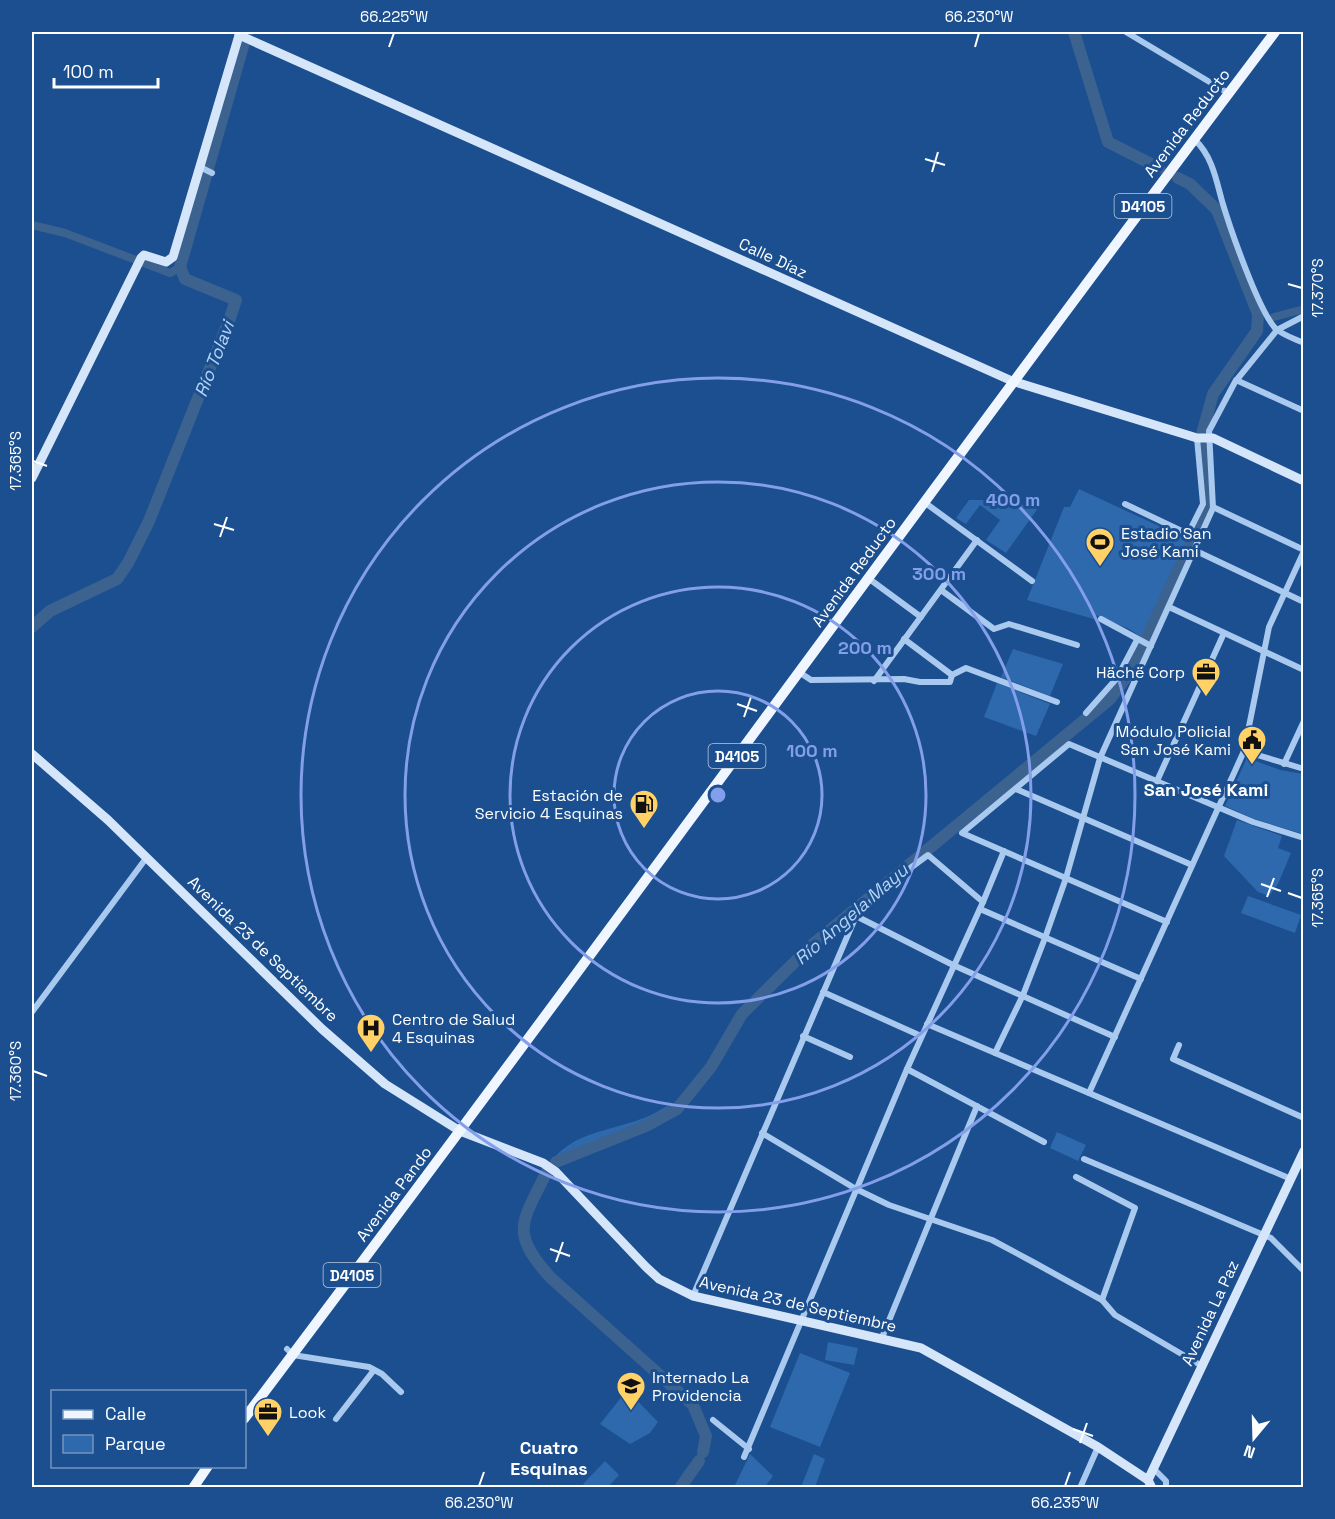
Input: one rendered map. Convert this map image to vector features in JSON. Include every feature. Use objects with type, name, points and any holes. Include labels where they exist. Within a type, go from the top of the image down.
[{"type":"main road","name":"Avenida Reducto","points":[[460,1131],[1011,381],[1275,32]]},
{"type":"main road","points":[[32,478],[139,261],[144,255],[166,262],[173,257],[244,36]]},
{"type":"main road","name":"Calle Díaz","points":[[244,36],[1011,381],[1197,438],[1214,438],[1304,481]]},
{"type":"main road","name":"Avenida 23 de Septiembre","points":[[32,754],[147,857],[330,1036],[385,1084],[460,1131],[543,1163],[556,1172],[659,1279],[693,1296],[801,1323],[921,1348],[941,1357],[1098,1447],[1150,1484]]},
{"type":"main road","name":"Avenida Pando","points":[[246,1416],[290,1352],[460,1131]]},
{"type":"main road","name":"Avenida La Paz","points":[[1150,1484],[1153,1468],[1304,1151]]},
{"type":"main road","points":[[193,1488],[207,1468]]},
{"type":"street","points":[[1126,32],[1228,93]]},
{"type":"street","points":[[1195,140],[1205,149],[1213,167],[1223,205],[1265,314],[1277,330],[1304,343]]},
{"type":"street","points":[[203,168],[212,174]]},
{"type":"street","points":[[995,1053],[1023,995],[1045,938],[1066,878],[1100,758],[1214,507],[1209,431],[1236,380],[1277,330],[1304,316]]},
{"type":"street","points":[[1236,380],[1304,411]]},
{"type":"street","points":[[1125,504],[1188,534],[1203,504],[1197,438]]},
{"type":"street","points":[[924,502],[1032,581]]},
{"type":"street","points":[[1089,1093],[1244,750],[1269,627],[1304,550],[1214,507]]},
{"type":"street","points":[[874,681],[977,540]]},
{"type":"street","points":[[1194,550],[1304,602]]},
{"type":"street","points":[[868,578],[921,616]]},
{"type":"street","points":[[941,590],[994,629],[1009,624],[1077,645]]},
{"type":"street","points":[[1169,607],[1304,670]]},
{"type":"street","points":[[1101,619],[1117,625],[1137,640],[1151,646]]},
{"type":"street","points":[[1157,781],[1224,633]]},
{"type":"street","points":[[904,639],[952,675]]},
{"type":"street","points":[[1086,713],[1117,678],[1137,640]]},
{"type":"street","points":[[799,672],[811,680],[904,679],[920,682],[950,682],[952,675],[966,668],[1057,702]]},
{"type":"street","points":[[1284,764],[1304,721]]},
{"type":"street","points":[[1167,922],[962,833],[1069,744],[1217,808],[1304,838]]},
{"type":"street","points":[[1244,750],[1304,769]]},
{"type":"street","points":[[1016,789],[1192,865]]},
{"type":"street","points":[[744,1457],[921,1036],[982,906],[1004,851]]},
{"type":"street","points":[[693,1296],[856,916],[890,884],[928,855],[982,906],[1045,938],[1141,979]]},
{"type":"street","points":[[32,1012],[147,857]]},
{"type":"street","points":[[856,916],[953,965],[1115,1037]]},
{"type":"street","points":[[823,992],[921,1036]]},
{"type":"street","points":[[927,1024],[1291,1179]]},
{"type":"street","points":[[803,1036],[850,1057]]},
{"type":"street","points":[[1179,1045],[1173,1059],[1304,1118]]},
{"type":"street","points":[[907,1069],[1044,1142]]},
{"type":"street","points":[[881,1340],[977,1106]]},
{"type":"street","points":[[762,1133],[856,1189],[888,1205],[992,1240],[1101,1300],[1115,1315],[1202,1366]]},
{"type":"street","points":[[1084,1158],[1271,1238],[1304,1271]]},
{"type":"street","points":[[1076,1177],[1135,1208],[1101,1300]]},
{"type":"street","points":[[290,1352],[374,1370],[401,1392]]},
{"type":"street","points":[[336,1419],[374,1370]]},
{"type":"street","points":[[713,1420],[749,1449]]},
{"type":"street","points":[[1080,1488],[1098,1447]]},
{"type":"street","points":[[1153,1468],[1166,1481],[1166,1488]]},
{"type":"green space","name":"Estadio San José Kami","points":[[1079,489],[1174,533],[1188,536],[1194,531],[1200,533],[1149,642],[1129,629],[1096,615],[1094,619],[1027,600],[1064,507],[1070,507]]},
{"type":"green space","points":[[969,500],[1000,500],[1038,508],[1006,553],[986,540],[1000,520],[980,505],[966,524],[956,518]]},
{"type":"green space","points":[[1013,649],[1063,664],[1050,696],[1001,677]]},
{"type":"green space","points":[[997,683],[1050,704],[1036,736],[984,717]]},
{"type":"green space","points":[[1247,758],[1280,770],[1303,774],[1303,834],[1254,819],[1225,806]]},
{"type":"green space","points":[[1237,820],[1282,836],[1278,848],[1291,853],[1278,884],[1269,896],[1258,892],[1224,856]]},
{"type":"green space","points":[[1248,896],[1301,915],[1295,933],[1241,913]]},
{"type":"green space","points":[[671,1104],[662,1112],[633,1128],[552,1161],[561,1151],[581,1138],[645,1118]]},
{"type":"green space","points":[[1057,1132],[1086,1145],[1078,1161],[1050,1148]]},
{"type":"green space","points":[[828,1342],[858,1348],[854,1365],[825,1360]]},
{"type":"green space","points":[[800,1353],[850,1373],[820,1447],[770,1427]]},
{"type":"green space","points":[[627,1390],[658,1422],[650,1433],[630,1444],[600,1424]]},
{"type":"green space","points":[[750,1454],[773,1476],[765,1487],[734,1487]]},
{"type":"green space","points":[[814,1454],[825,1459],[815,1487],[801,1487]]},
{"type":"green space","points":[[605,1461],[619,1475],[608,1487],[587,1487],[583,1484]]},
{"type":"waterway","name":"Río Tolavi","points":[[32,627],[50,611],[117,579],[128,563],[149,521],[230,318],[236,300],[185,279],[180,267],[247,32]]},
{"type":"waterway","name":"Río Angela Mayu","points":[[1074,32],[1108,142],[1159,168]]},
{"type":"waterway","name":"Río Angela Mayu","points":[[1178,178],[1190,184],[1217,210],[1258,314],[1257,331],[1213,394],[1202,434]]},
{"type":"waterway","points":[[32,225],[65,233],[170,273],[180,267]]},
{"type":"waterway","points":[[1274,317],[1304,309]]},
{"type":"waterway","name":"Río Angela Mayu","points":[[1147,637],[1208,507],[1203,445]]},
{"type":"waterway","name":"Río Angela Mayu","points":[[556,1162],[646,1126],[677,1109],[711,1067],[742,1014],[812,945],[1110,699],[1128,675],[1140,649]]},
{"type":"waterway","name":"Río Angela Mayu","points":[[547,1171],[526,1215],[524,1226],[529,1249],[551,1278],[693,1405],[706,1436],[703,1452]]},
{"type":"waterway","name":"Río Angela Mayu","points":[[680,1488],[699,1461]]},
{"type":"place","name":"Estadio San José Kami","points":[[1100,568]]},
{"type":"place","name":"Hächë Corp","points":[[1206,698]]},
{"type":"place","name":"Módulo Policial San José Kami","points":[[1252,766]]},
{"type":"place","name":"Estación de Servicio 4 Esquinas","points":[[644,830]]},
{"type":"place","name":"Centro de Salud 4 Esquinas","points":[[371,1054]]},
{"type":"place","name":"Internado La Providencia","points":[[631,1412]]},
{"type":"place","name":"Look","points":[[268,1438]]},
{"type":"district","name":"San José Kami","points":[[1206,789]]},
{"type":"district","name":"Cuatro Esquinas","points":[[549,1457]]}]
